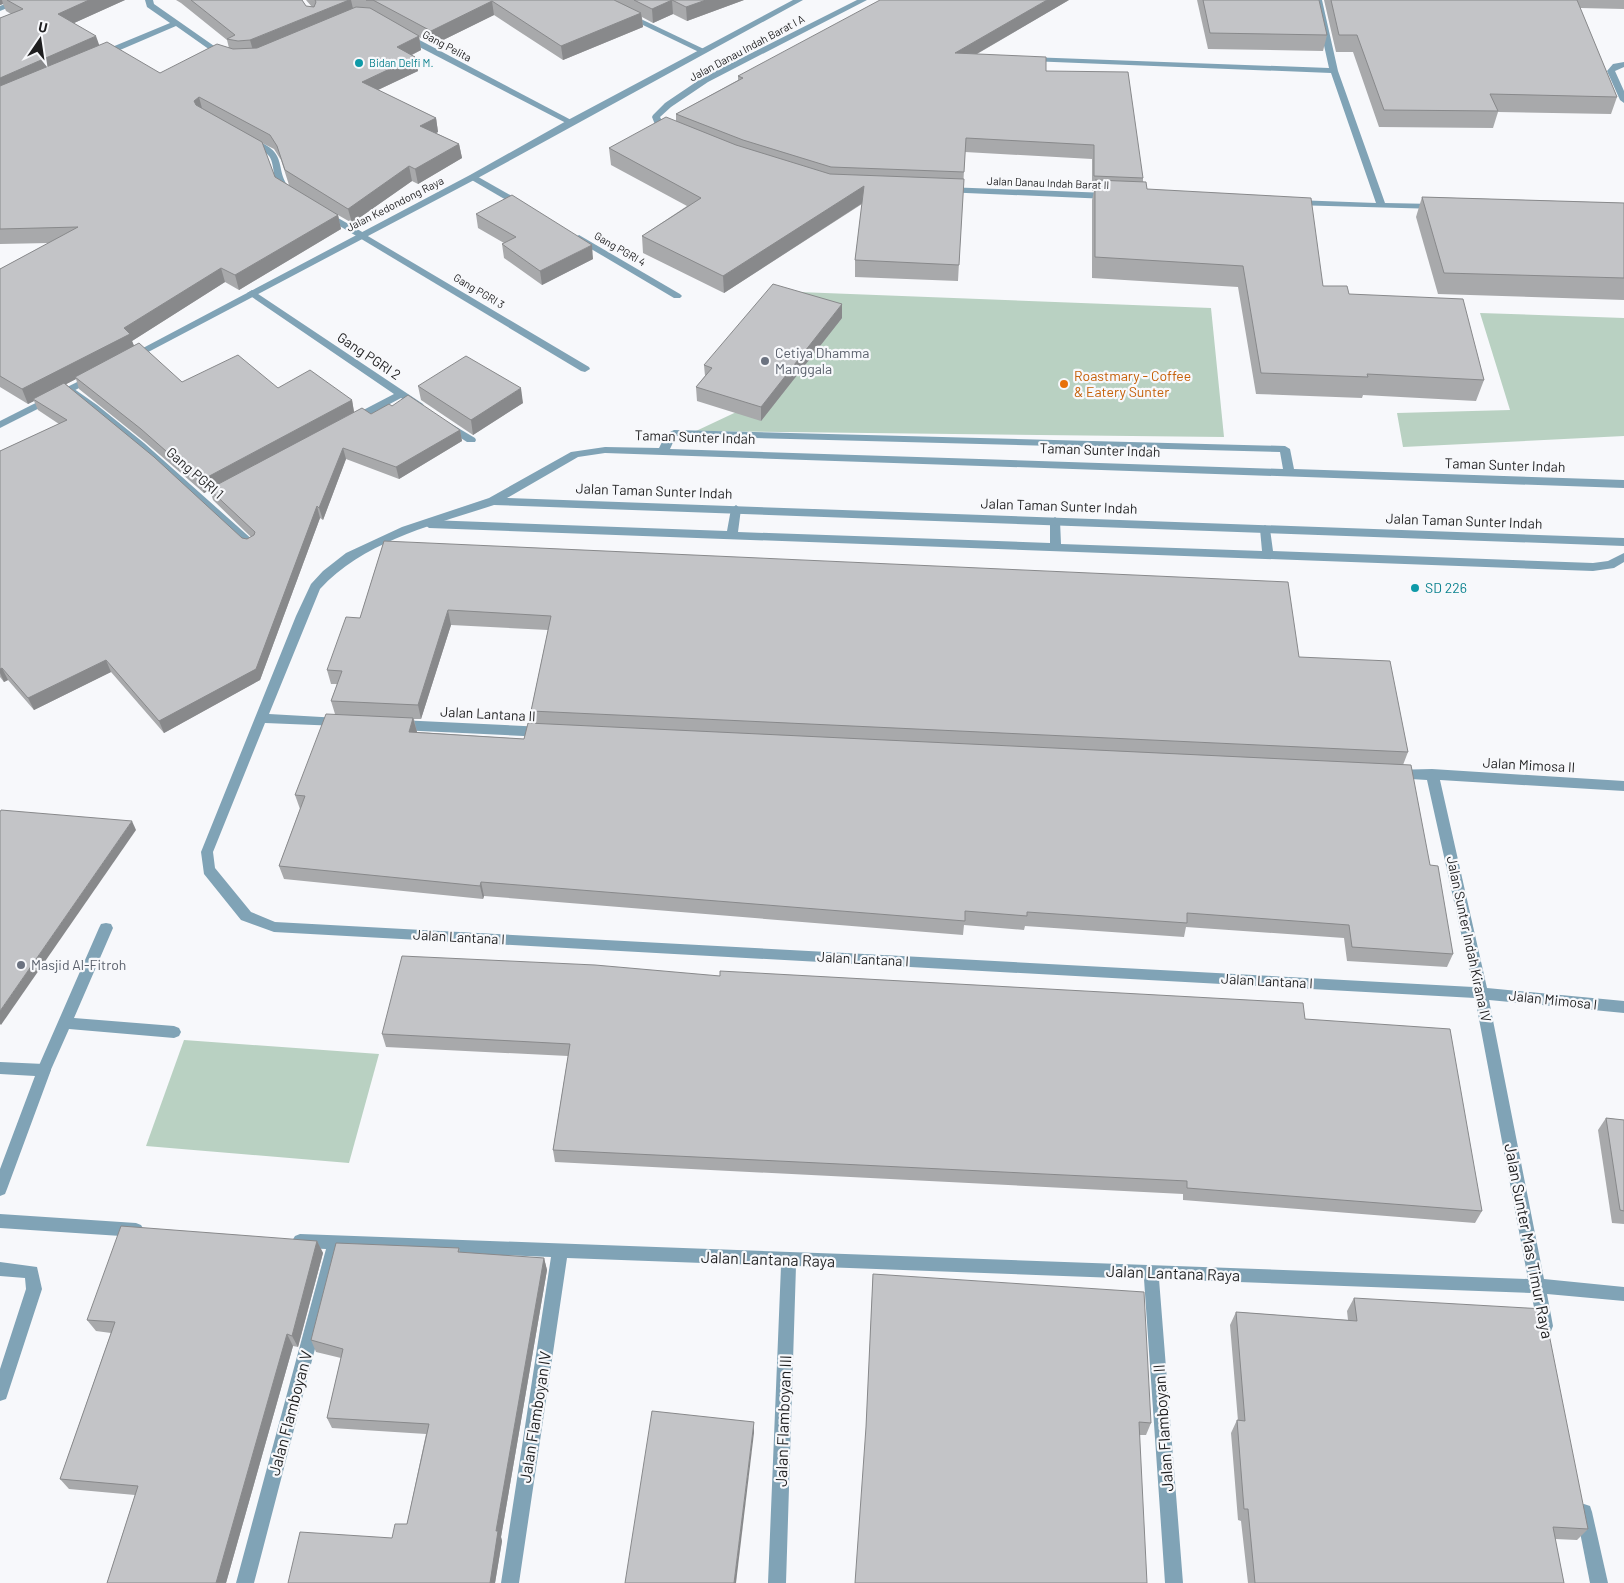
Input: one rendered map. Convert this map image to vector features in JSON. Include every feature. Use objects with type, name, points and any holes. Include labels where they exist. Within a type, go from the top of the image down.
[{"type":"street","points":[[0,9],[22,0]]},
{"type":"street","points":[[149,0],[150,5],[225,56],[231,58]]},
{"type":"street","points":[[595,0],[704,51]]},
{"type":"street","name":"Jalan Kedondong Raya","points":[[122,361],[473,177],[571,122],[799,0]]},
{"type":"street","name":"Jalan Danau Indah Barat I A","points":[[681,136],[660,127],[657,122],[656,117],[668,105],[705,80],[863,0]]},
{"type":"street","points":[[1318,0],[1334,71],[1382,206]]},
{"type":"street","points":[[97,57],[176,23]]},
{"type":"street","name":"Gang Pelita","points":[[398,32],[571,122]]},
{"type":"street","points":[[1018,59],[1334,71]]},
{"type":"street","points":[[1624,64],[1616,66],[1612,71],[1624,100]]},
{"type":"street","points":[[245,139],[270,152],[274,157],[280,184],[299,198]]},
{"type":"street","points":[[473,177],[533,212]]},
{"type":"street","name":"Jalan Danau Indah Barat II","points":[[939,190],[1116,196]]},
{"type":"street","points":[[1284,202],[1450,207]]},
{"type":"street","name":"Gang PGRI 3","points":[[315,208],[585,369]]},
{"type":"street","name":"Gang PGRI 4","points":[[567,231],[677,296]]},
{"type":"street","name":"Gang PGRI 2","points":[[252,292],[424,409]]},
{"type":"street","points":[[0,426],[96,375]]},
{"type":"street","name":"Gang PGRI 1","points":[[70,389],[208,497],[250,545]]},
{"type":"street","points":[[341,426],[401,394]]},
{"type":"street","points":[[440,420],[471,440]]},
{"type":"street","points":[[663,452],[670,436],[674,433],[1285,449],[1289,471]]},
{"type":"street","name":"Taman Sunter Indah","points":[[575,454],[605,450],[1289,471],[1624,484]]},
{"type":"street","name":"Jalan Taman Sunter Indah","points":[[429,524],[493,502],[575,454]]},
{"type":"street","name":"Jalan Taman Sunter Indah","points":[[493,502],[736,509],[1624,542]]},
{"type":"street","points":[[732,534],[736,509]]},
{"type":"street","points":[[1055,521],[1056,548]]},
{"type":"street","points":[[351,722],[262,718],[315,587],[327,574],[350,556],[406,530],[429,524],[1592,568],[1610,565],[1624,557]]},
{"type":"street","points":[[1265,529],[1268,556]]},
{"type":"street","name":"Jalan Lantana I","points":[[262,718],[207,852],[209,870],[246,916],[274,927],[1481,993]]},
{"type":"street","name":"Jalan Lantana II","points":[[390,724],[559,732]]},
{"type":"street","points":[[1382,772],[1432,774]]},
{"type":"street","name":"Jalan Mimosa II","points":[[1432,774],[1624,786]]},
{"type":"street","name":"Jalan Sunter Indah Kirana IV","points":[[1432,774],[1481,993],[1502,1105]]},
{"type":"street","points":[[0,1189],[44,1070],[106,928]]},
{"type":"street","name":"Jalan Mimosa I","points":[[1481,993],[1624,1007]]},
{"type":"street","points":[[64,1023],[174,1032]]},
{"type":"street","points":[[0,1068],[44,1070]]},
{"type":"street","name":"Jalan Sunter Mas Timur Raya","points":[[1502,1105],[1548,1344]]},
{"type":"street","points":[[0,1222],[146,1231]]},
{"type":"street","name":"Jalan Lantana Raya","points":[[282,1240],[1536,1286],[1624,1294]]},
{"type":"street","name":"Jalan Flamboyan V","points":[[245,1583],[335,1242]]},
{"type":"street","name":"Jalan Flamboyan IV","points":[[510,1583],[560,1251]]},
{"type":"street","name":"Jalan Flamboyan III","points":[[777,1583],[789,1259]]},
{"type":"street","points":[[0,1269],[32,1272],[34,1289],[5,1360],[0,1393]]},
{"type":"street","name":"Jalan Flamboyan II","points":[[1151,1273],[1174,1583]]},
{"type":"street","points":[[1581,1497],[1599,1583]]},
{"type":"green space","points":[[773,291],[1211,308],[1224,437],[696,431],[766,398]]},
{"type":"green space","points":[[1480,313],[1624,318],[1624,436],[1403,447],[1397,413],[1510,410]]},
{"type":"green space","points":[[184,1040],[379,1054],[349,1163],[146,1146]]},
{"type":"building","points":[[7,0],[89,0],[58,14],[96,36],[0,78],[0,18],[23,9]]},
{"type":"building","points":[[191,0],[302,0],[306,6],[314,7],[315,0],[349,0],[250,40],[238,41],[227,39],[235,35]]},
{"type":"building","points":[[373,0],[614,0],[641,13],[561,46],[492,1],[431,31]]},
{"type":"building","points":[[634,0],[672,0],[652,9]]},
{"type":"building","points":[[672,0],[706,0],[686,7]]},
{"type":"building","points":[[880,0],[1047,0],[955,53],[1046,57],[1046,71],[1128,72],[1143,178],[1094,176],[1094,145],[966,138],[964,172],[831,167],[743,140],[676,114],[743,78],[738,76]]},
{"type":"building","points":[[1203,0],[1319,0],[1327,35],[1210,33]]},
{"type":"building","points":[[1331,0],[1577,0],[1617,97],[1490,94],[1498,111],[1384,110],[1357,35],[1339,35]]},
{"type":"building","points":[[356,7],[370,8],[419,36],[397,47],[415,57],[362,82],[436,118],[420,126],[459,144],[415,169],[409,166],[348,209],[285,170],[277,146],[270,135],[199,97],[194,101],[196,105],[262,142],[275,177],[338,215],[235,275],[221,268],[124,328],[130,334],[22,389],[0,376],[0,269],[78,227],[0,229],[0,86],[107,42],[160,73],[217,44],[233,49],[257,48]]},
{"type":"building","points":[[666,117],[736,145],[830,174],[964,179],[959,265],[855,260],[864,186],[723,276],[642,236],[701,198],[609,148]]},
{"type":"building","points":[[1095,180],[1146,182],[1147,189],[1311,198],[1323,286],[1347,286],[1349,294],[1463,299],[1484,380],[1367,374],[1368,377],[1261,373],[1243,266],[1095,257]]},
{"type":"building","points":[[512,195],[592,245],[540,271],[502,244],[516,237],[476,214]]},
{"type":"building","points":[[1422,197],[1624,203],[1624,278],[1444,273]]},
{"type":"building","name":"Cetiya Dhamma Manggala","points":[[773,284],[842,304],[761,407],[696,387],[712,368],[704,365]]},
{"type":"building","points":[[139,343],[182,382],[238,355],[278,388],[310,370],[352,400],[200,481],[141,429],[75,377]]},
{"type":"building","points":[[466,356],[521,388],[471,420],[418,386]]},
{"type":"building","points":[[64,383],[154,457],[242,538],[247,539],[254,535],[255,532],[209,489],[362,408],[371,414],[389,404],[392,406],[408,395],[460,430],[396,467],[343,448],[319,508],[317,506],[256,669],[159,721],[106,660],[28,698],[2,668],[0,669],[0,451],[67,420],[33,399]]},
{"type":"building","points":[[384,541],[1288,582],[1299,657],[1390,661],[1408,752],[531,711],[551,616],[448,610],[418,705],[331,701],[342,671],[327,670],[346,617],[360,618]]},
{"type":"building","points":[[326,714],[413,718],[409,732],[524,739],[528,723],[1411,765],[1430,865],[1438,866],[1453,954],[1352,947],[1349,925],[1187,913],[1187,923],[1027,912],[1027,916],[965,911],[965,921],[481,882],[480,886],[279,866],[305,796],[295,795]]},
{"type":"building","points":[[1,810],[132,821],[0,1011],[0,812]]},
{"type":"building","points":[[402,956],[595,965],[720,976],[720,971],[1303,1003],[1305,1019],[1450,1029],[1482,1211],[1187,1188],[1187,1181],[553,1150],[570,1044],[382,1034]]},
{"type":"building","points":[[1606,1118],[1624,1120],[1624,1211],[1620,1210]]},
{"type":"building","points":[[121,1226],[317,1241],[292,1336],[287,1334],[216,1583],[107,1583],[138,1486],[60,1479],[115,1322],[87,1320]]},
{"type":"building","points":[[336,1243],[459,1248],[458,1252],[544,1258],[496,1531],[498,1531],[490,1583],[288,1583],[300,1532],[392,1538],[395,1524],[407,1524],[429,1424],[327,1418],[343,1349],[311,1340]]},
{"type":"building","points":[[873,1274],[1144,1292],[1151,1423],[1139,1422],[1147,1583],[855,1583],[866,1427]]},
{"type":"building","points":[[1354,1298],[1544,1309],[1588,1529],[1553,1527],[1564,1583],[1255,1583],[1248,1509],[1244,1509],[1237,1420],[1245,1421],[1236,1312],[1357,1321]]},
{"type":"building","points":[[652,1411],[754,1422],[734,1583],[625,1583]]},
{"type":"place","name":"Bidan Delfi M.","points":[[359,63]]},
{"type":"place","name":"Cetiya Dhamma Manggala","points":[[765,361]]},
{"type":"place","name":"Roastmary - Coffee & Eatery Sunter","points":[[1064,384]]},
{"type":"place","name":"SD 226","points":[[1415,588]]},
{"type":"place","name":"Masjid Al-Fitroh","points":[[21,965]]}]
